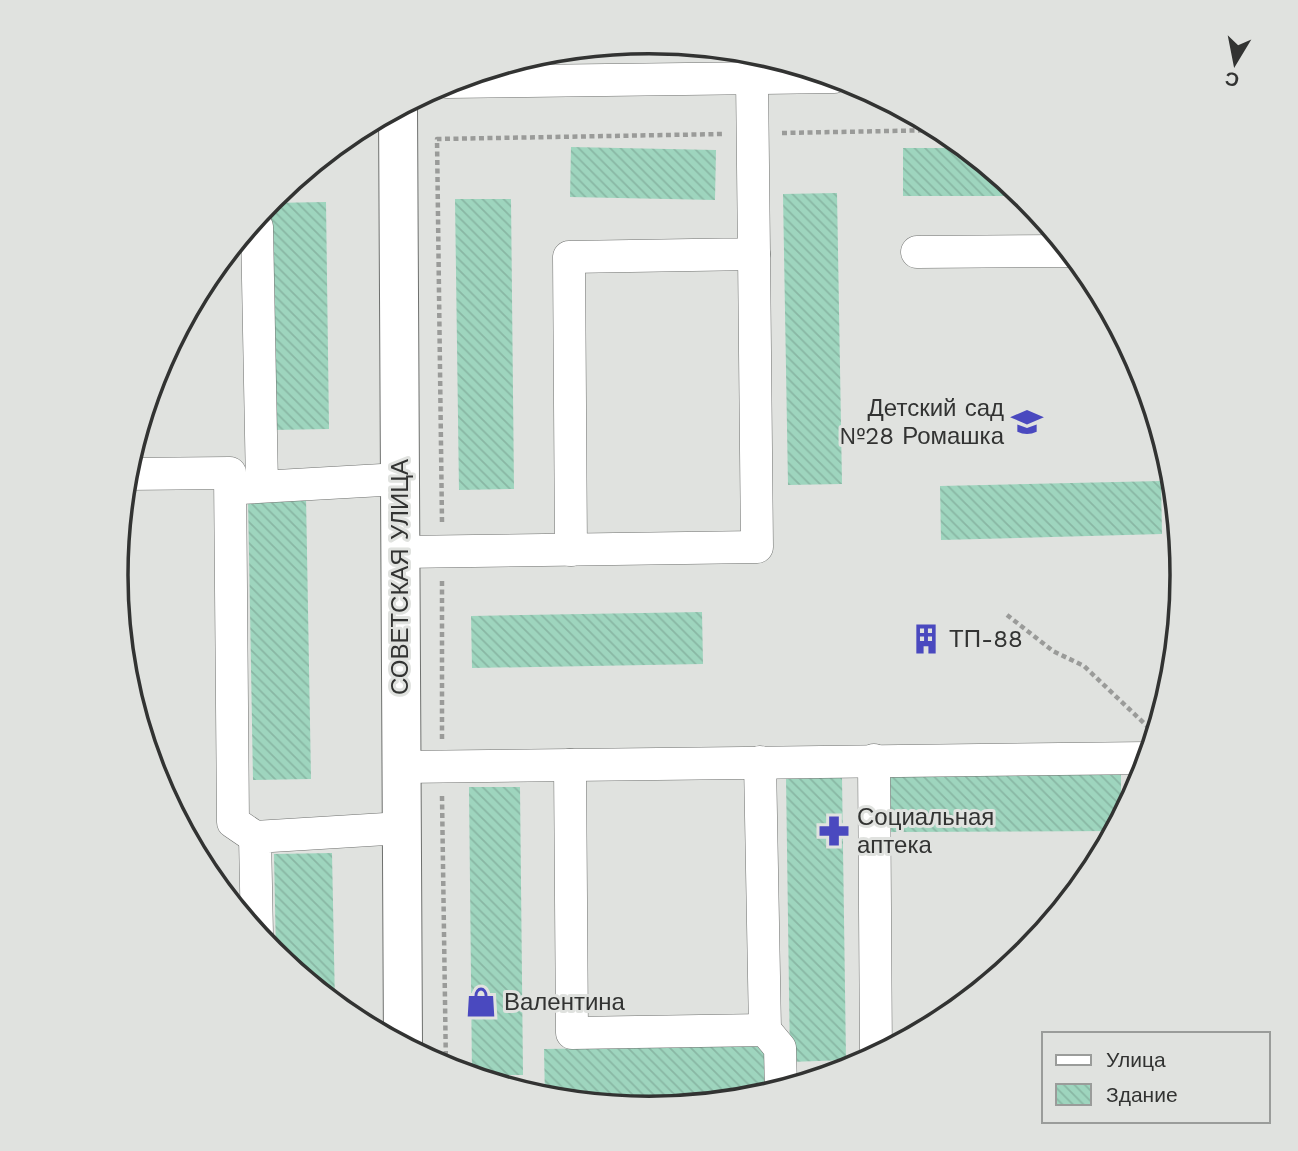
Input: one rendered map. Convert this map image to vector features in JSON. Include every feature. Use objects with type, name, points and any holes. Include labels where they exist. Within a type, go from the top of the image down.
[{"type":"main road","name":"СОВЕТСКАЯ УЛИЦА","points":[[398,119],[403,1035]]},
{"type":"street","points":[[483,82],[802,77]]},
{"type":"street","points":[[400,552],[757,547],[752,78]]},
{"type":"street","points":[[257,232],[262,486]]},
{"type":"street","points":[[918,252],[1057,251]]},
{"type":"street","points":[[571,550],[569,257],[754,254]]},
{"type":"street","points":[[138,474],[229,473],[233,822],[255,837],[401,828]]},
{"type":"street","points":[[230,488],[400,479]]},
{"type":"street","points":[[401,767],[1137,758]]},
{"type":"street","points":[[874,760],[876,1045]]},
{"type":"street","points":[[760,762],[765,1030],[780,1048],[781,1080]]},
{"type":"street","points":[[570,765],[572,1033],[765,1030]]},
{"type":"street","points":[[255,837],[257,919]]},
{"type":"path","points":[[446,1055],[437,139],[920,130]]},
{"type":"path","points":[[1007,615],[1054,651],[1084,666],[1124,701],[1147,727]]},
{"type":"building","points":[[571,147],[716,150],[715,200],[570,197]]},
{"type":"building","points":[[903,148],[947,148],[1006,196],[903,196]]},
{"type":"building","points":[[837,193],[842,484],[788,485],[783,194]]},
{"type":"building","points":[[455,199],[511,199],[514,489],[459,490]]},
{"type":"building","points":[[326,202],[329,429],[272,430],[270,218],[285,203]]},
{"type":"building","points":[[1161,481],[1162,534],[941,540],[940,486]]},
{"type":"building","points":[[306,496],[311,779],[253,780],[248,497]]},
{"type":"building","points":[[702,612],[703,664],[472,668],[471,616]]},
{"type":"building","name":"ТП-88","points":[[934,628],[935,649],[919,649],[918,629]]},
{"type":"building","points":[[1121,774],[1121,796],[1103,831],[889,832],[889,776]]},
{"type":"building","points":[[786,777],[842,777],[846,1058],[790,1062]]},
{"type":"building","points":[[469,787],[520,787],[523,1075],[501,1075],[472,1065]]},
{"type":"building","points":[[332,853],[335,991],[276,939],[274,854]]},
{"type":"building","points":[[772,1046],[773,1082],[683,1096],[615,1096],[581,1092],[545,1086],[544,1049]]},
{"type":"place","name":"Детский сад №28 Ромашка","points":[[1027,422]]},
{"type":"place","name":"ТП-88","points":[[926,639]]},
{"type":"place","name":"Социальная аптека","points":[[834,831]]},
{"type":"place","name":"Валентина","points":[[481,1002]]}]
